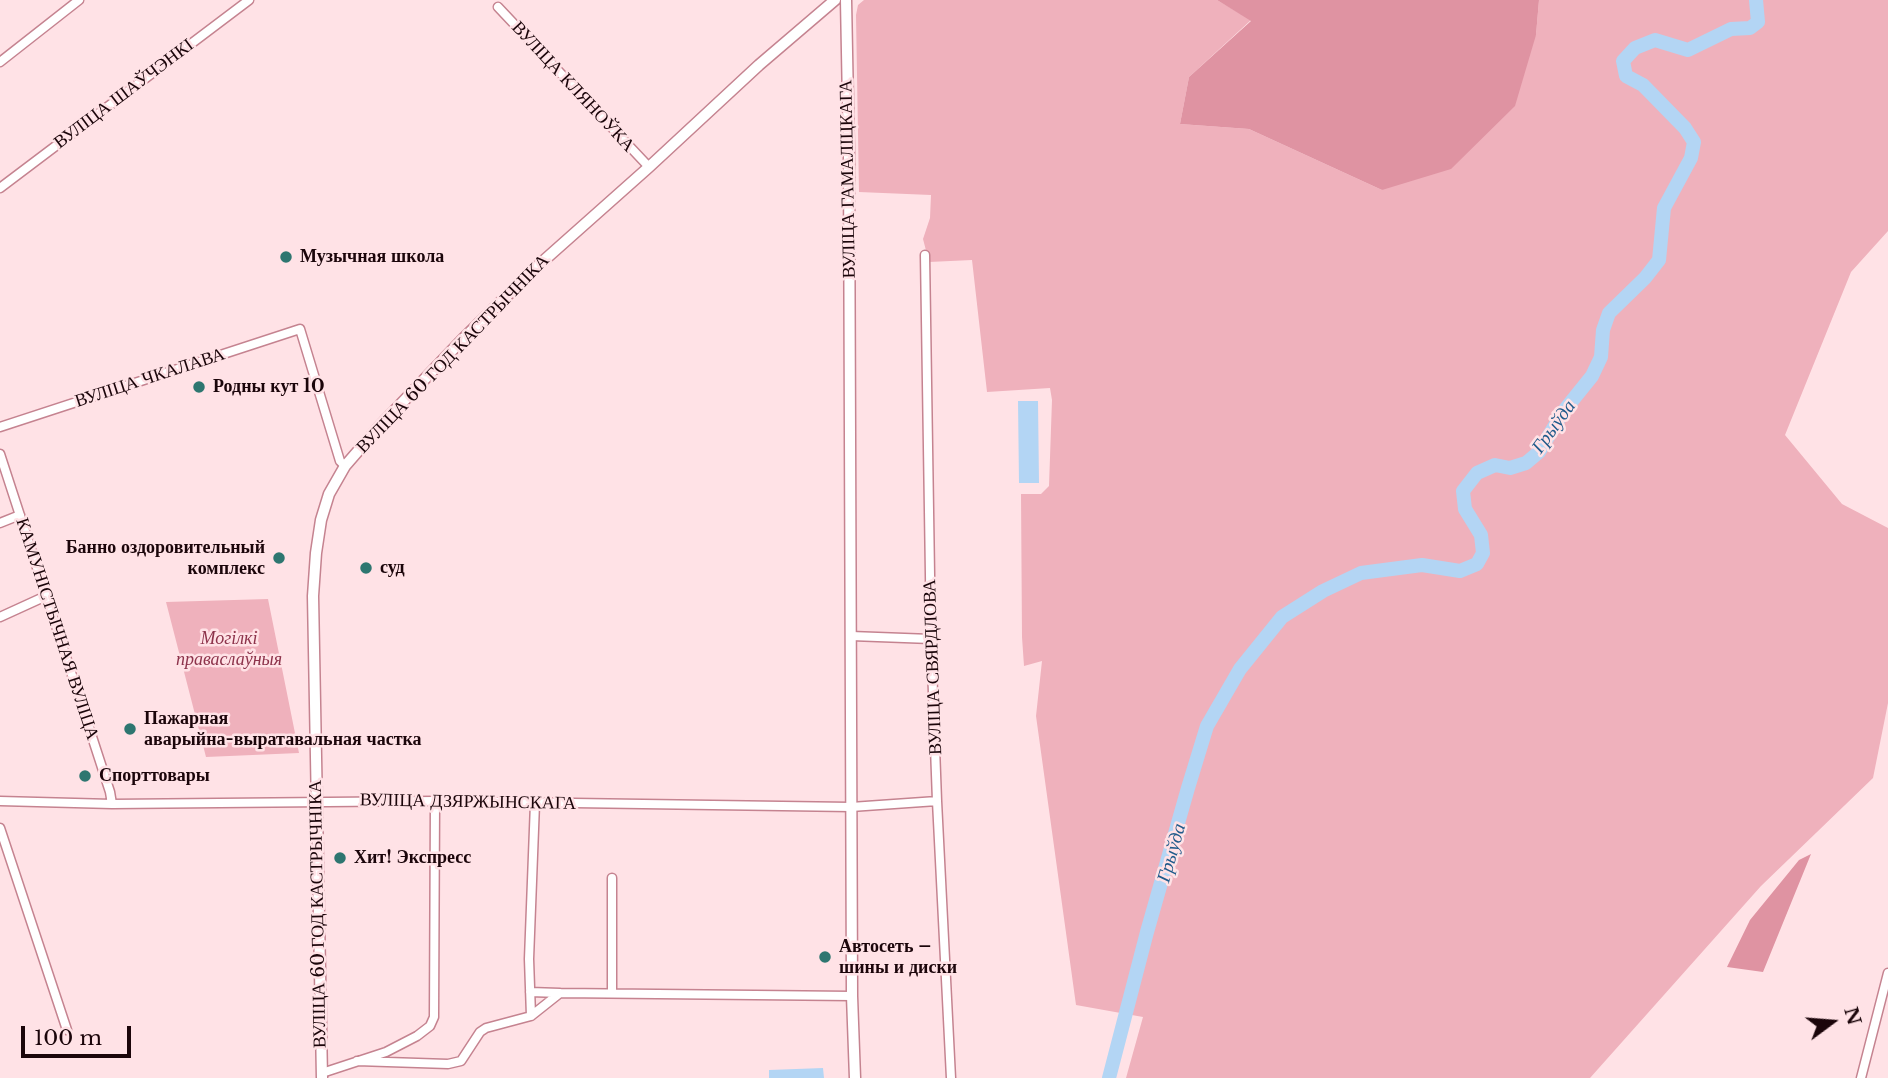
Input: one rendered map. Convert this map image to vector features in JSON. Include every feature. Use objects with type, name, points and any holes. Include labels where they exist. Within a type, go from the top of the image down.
[{"type":"street","points":[[0,62],[79,0]]},
{"type":"street","name":"ВУЛІЦА ШАЎЧЭНКІ","points":[[0,188],[249,0]]},
{"type":"street","name":"ВУЛІЦА 60 ГОД КАСТРЫЧНІКА","points":[[322,1076],[313,596],[321,520],[329,494],[345,466],[392,412],[532,271],[759,65],[835,0]]},
{"type":"street","name":"ВУЛІЦА ГАМАЛІЦКАГА","points":[[846,0],[851,636]]},
{"type":"street","name":"ВУЛІЦА КЛЯНОЎКА","points":[[498,7],[649,167]]},
{"type":"street","name":"ВУЛІЦА СВЯРДЛОВА","points":[[926,256],[931,639],[951,1078]]},
{"type":"street","name":"ВУЛІЦА ЧКАЛАВА","points":[[0,427],[300,329],[340,461],[345,466]]},
{"type":"street","name":"КАМУНІСТЫЧНАЯ ВУЛІЦА","points":[[0,454],[112,804]]},
{"type":"street","points":[[0,523],[20,515]]},
{"type":"street","points":[[0,617],[46,596]]},
{"type":"street","points":[[855,1078],[852,996],[851,636],[931,639]]},
{"type":"street","name":"ВУЛІЦА ДЗЯРЖЫНСКАГА","points":[[0,801],[112,804],[316,801],[851,807],[937,801]]},
{"type":"street","points":[[322,1076],[386,1052],[430,1026],[433,1017],[435,802]]},
{"type":"street","points":[[531,1016],[529,959],[535,803]]},
{"type":"street","points":[[0,828],[68,1030]]},
{"type":"street","points":[[611,992],[612,878]]},
{"type":"street","points":[[1861,1078],[1888,973]]},
{"type":"street","points":[[530,992],[852,996]]},
{"type":"street","points":[[357,1061],[448,1064],[461,1061],[480,1032],[531,1016],[560,993]]},
{"type":"green space","points":[[864,0],[1217,0],[1251,20],[1189,77],[1180,124],[1249,129],[1382,190],[1536,35],[1539,0],[1888,0],[1888,231],[1851,272],[1785,435],[1842,504],[1888,528],[1888,703],[1873,778],[1761,886],[1590,1078],[1126,1078],[1143,1017],[1076,1005],[1036,716],[1042,661],[1024,666],[1022,637],[1021,494],[1041,494],[1049,486],[1052,400],[1050,388],[987,392],[972,260],[929,262],[923,239],[930,218],[931,195],[859,192],[856,15],[858,5]]},
{"type":"green space","name":"Могілкі праваслаўныя","points":[[268,599],[299,753],[206,757],[166,602]]},
{"type":"shaded area","points":[[1217,0],[1539,0],[1536,35],[1515,106],[1451,169],[1382,190],[1249,129],[1180,124],[1189,77],[1251,21]]},
{"type":"shaded area","points":[[1811,854],[1763,972],[1727,967],[1750,920],[1799,860]]},
{"type":"water","points":[[1018,401],[1038,401],[1039,483],[1019,483]]},
{"type":"water","points":[[823,1068],[824,1078],[769,1078],[769,1070]]},
{"type":"waterway","name":"Грыўда","points":[[1109,1078],[1147,932],[1207,726],[1240,669],[1282,617],[1323,591],[1361,573],[1422,565],[1460,571],[1477,564],[1483,553],[1481,535],[1465,509],[1463,491],[1477,473],[1495,465],[1510,468],[1526,463],[1539,452],[1563,412],[1592,376],[1601,357],[1603,330],[1609,313],[1645,278],[1659,260],[1664,208],[1691,158],[1694,142],[1685,128],[1643,85],[1626,76],[1623,61],[1635,48],[1655,40],[1688,50],[1731,29],[1750,28],[1758,22],[1756,0]]},
{"type":"place","name":"Музычная школа","points":[[286,257]]},
{"type":"place","name":"Родны кут 10","points":[[199,387]]},
{"type":"place","name":"Банно оздоровительный комплекс","points":[[279,558]]},
{"type":"place","name":"суд","points":[[366,568]]},
{"type":"place","name":"Пажарная аварыйна-выратавальная частка","points":[[130,729]]},
{"type":"place","name":"Спорттовары","points":[[85,776]]},
{"type":"place","name":"Хит! Экспресс","points":[[340,858]]},
{"type":"place","name":"Автосеть – шины и диски","points":[[825,957]]}]
